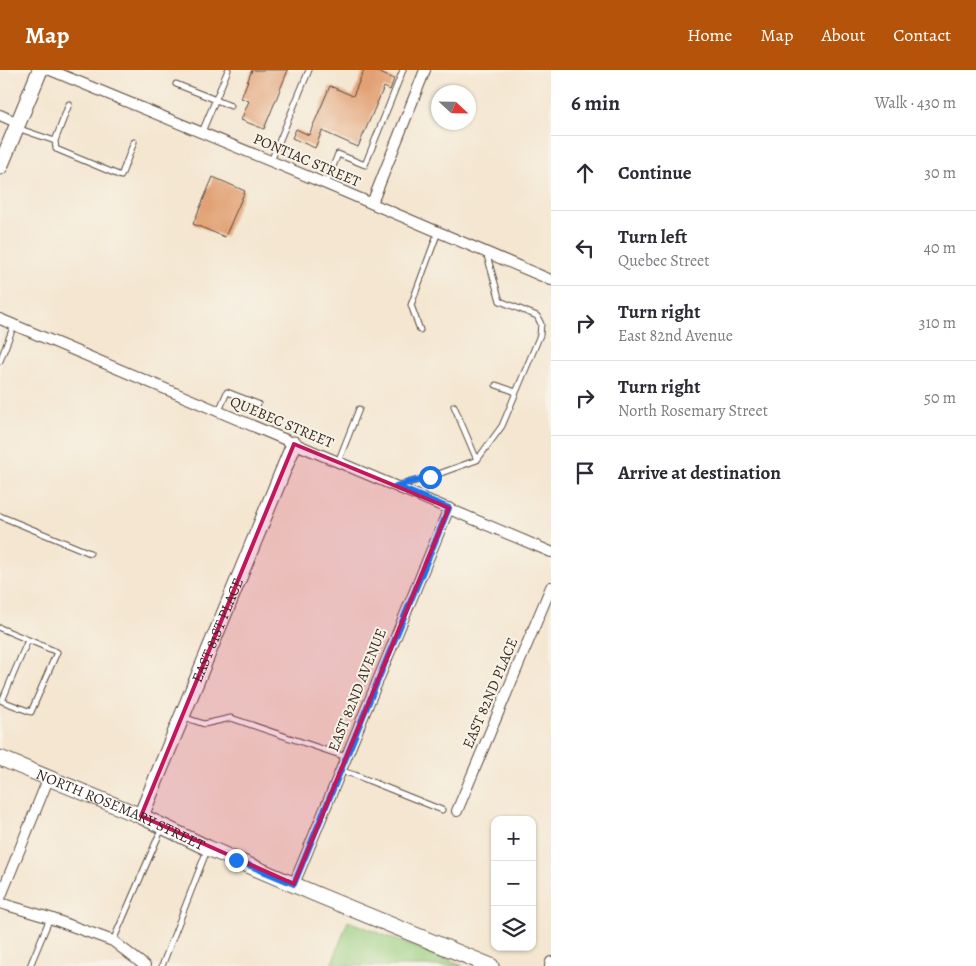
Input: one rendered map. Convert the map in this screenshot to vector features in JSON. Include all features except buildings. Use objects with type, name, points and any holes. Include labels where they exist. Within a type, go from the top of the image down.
[{"type":"main road","points":[[0,167],[40,70]]},
{"type":"main road","name":"EAST 81ST PLACE","points":[[141,816],[294,444]]},
{"type":"main road","name":"NORTH ROSEMARY STREET","points":[[0,758],[141,816],[208,848],[491,966]]},
{"type":"street","name":"PONTIAC STREET","points":[[50,70],[74,75],[202,132],[551,280]]},
{"type":"street","points":[[372,203],[425,70]]},
{"type":"street","points":[[0,115],[17,125]]},
{"type":"street","name":"QUEBEC STREET","points":[[0,319],[551,552]]},
{"type":"street","name":"EAST 82ND AVENUE","points":[[294,884],[449,508]]},
{"type":"street","name":"EAST 82ND PLACE","points":[[457,812],[551,587]]},
{"type":"street","points":[[1,893],[49,777]]},
{"type":"street","points":[[0,903],[30,911],[113,941],[145,966]]},
{"type":"street","points":[[550,966],[551,962]]},
{"type":"lane","points":[[202,132],[228,70]]},
{"type":"lane","points":[[271,161],[309,70]]},
{"type":"lane","points":[[326,184],[338,154],[365,165],[403,70]]},
{"type":"lane","points":[[176,84],[231,106]]},
{"type":"lane","points":[[69,104],[55,141],[56,149],[121,176],[134,142]]},
{"type":"lane","points":[[17,125],[55,141]]},
{"type":"lane","points":[[420,330],[411,305],[438,232]]},
{"type":"lane","points":[[396,486],[430,477],[477,460],[502,426],[540,335],[541,324],[537,316],[500,302],[486,252]]},
{"type":"lane","points":[[0,360],[14,325]]},
{"type":"lane","points":[[496,385],[516,392]]},
{"type":"lane","points":[[219,411],[227,392],[258,404]]},
{"type":"lane","points":[[454,406],[477,460]]},
{"type":"lane","points":[[338,462],[359,409]]},
{"type":"lane","points":[[0,516],[90,553]]},
{"type":"lane","points":[[0,628],[57,652],[31,712],[2,701],[28,640]]},
{"type":"lane","points":[[181,716],[204,724],[231,718],[346,757]]},
{"type":"lane","points":[[340,771],[355,775],[442,810]]},
{"type":"lane","points":[[113,941],[162,827]]},
{"type":"lane","points":[[162,966],[208,848]]},
{"type":"lane","points":[[30,966],[50,918]]},
{"type":"highlighted area","points":[[294,444],[449,508],[294,884],[141,816]]},
{"type":"green space","points":[[348,921],[463,966],[331,966]]},
{"type":"route","points":[[236,860],[294,884],[449,508],[396,486],[430,477]]}]
